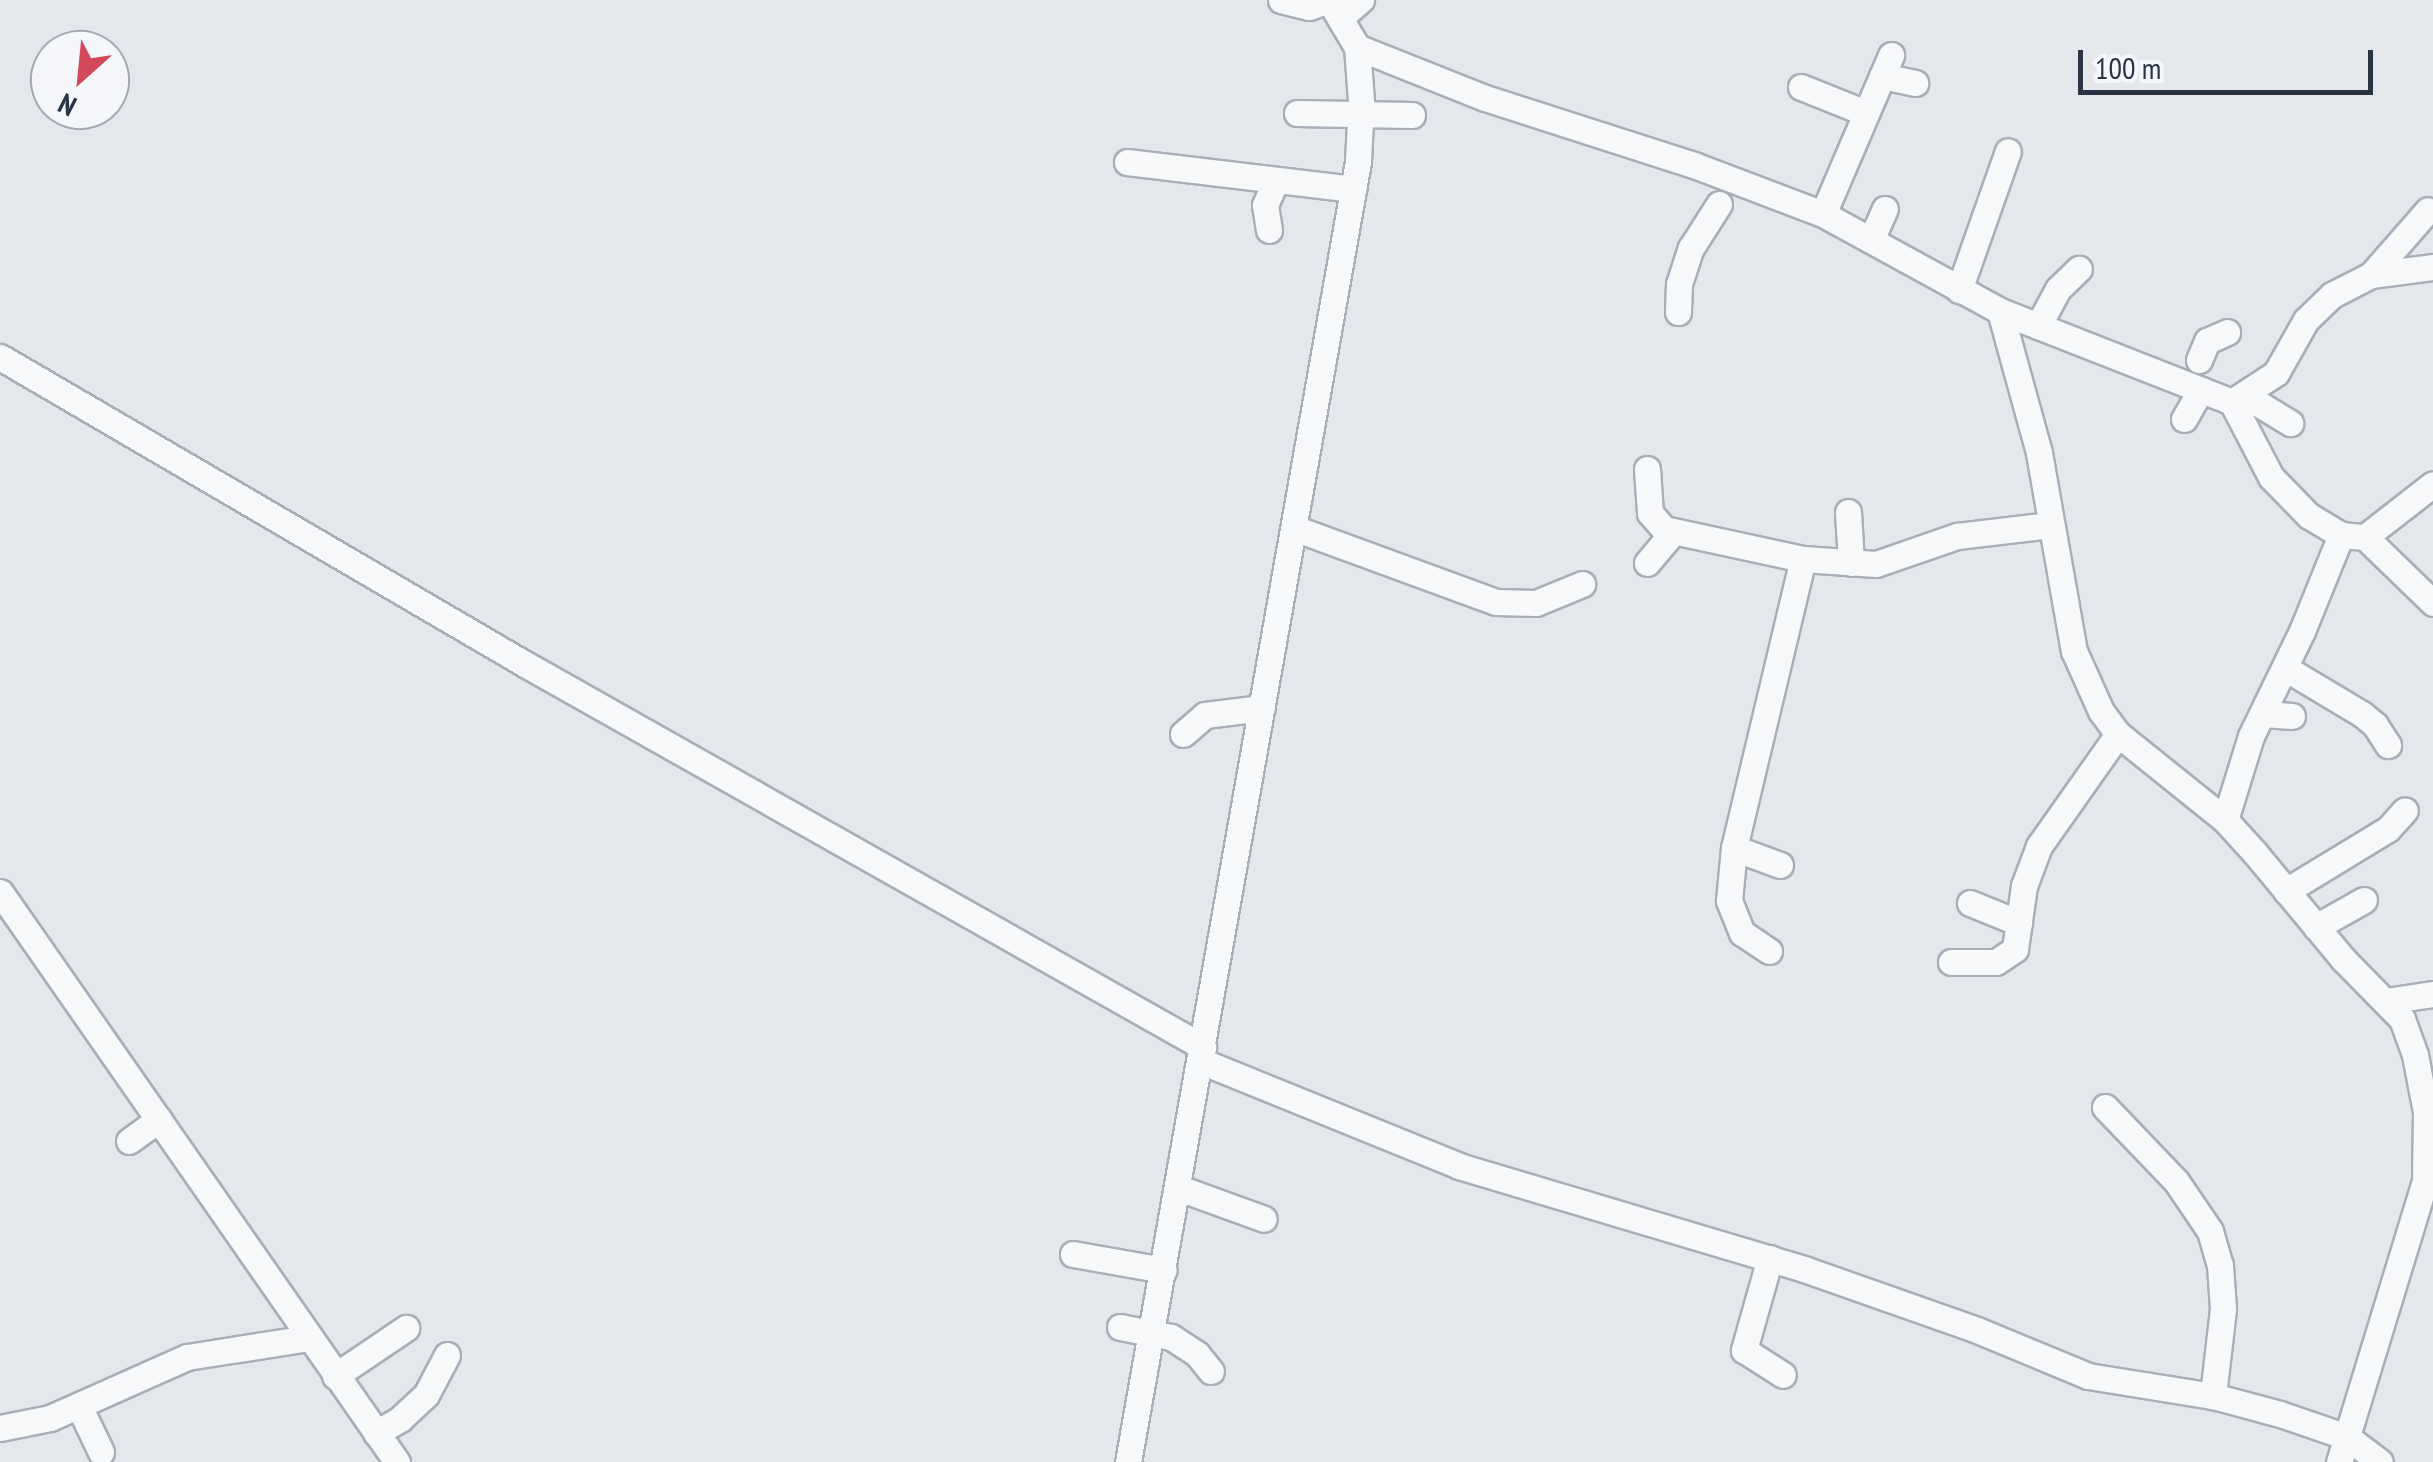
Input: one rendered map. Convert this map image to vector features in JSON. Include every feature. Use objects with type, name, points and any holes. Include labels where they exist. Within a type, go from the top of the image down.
[{"type":"street","points":[[1280,0],[1310,7],[1361,0]]},
{"type":"street","points":[[1128,1462],[1353,189],[1361,112],[1356,47],[1333,6]]},
{"type":"street","points":[[1356,47],[1726,191],[1823,214],[2000,311],[2197,378],[2290,423]]},
{"type":"street","points":[[1823,214],[1886,66],[1915,83]]},
{"type":"street","points":[[1801,87],[1866,113]]},
{"type":"street","points":[[1297,112],[1412,116]]},
{"type":"street","points":[[1959,290],[2008,151]]},
{"type":"street","points":[[1126,162],[1353,189]]},
{"type":"street","points":[[1269,230],[1265,205],[1276,180]]},
{"type":"street","points":[[1678,312],[1679,284],[1691,248],[1726,191]]},
{"type":"street","points":[[1872,240],[1885,209]]},
{"type":"street","points":[[2239,399],[2276,373],[2315,308],[2371,275],[2428,210]]},
{"type":"street","points":[[2371,275],[2433,266]]},
{"type":"street","points":[[2038,326],[2058,289],[2078,269]]},
{"type":"street","points":[[2000,311],[2030,417],[2074,652],[2101,710],[2118,734],[2225,820],[2316,927],[2402,1019],[2415,1055],[2426,1112],[2429,1185],[2343,1450]]},
{"type":"street","points":[[2184,419],[2207,340],[2228,332]]},
{"type":"street","points":[[0,358],[1202,1054],[1459,1166],[1770,1258],[1977,1330],[2088,1376],[2213,1396],[2380,1462]]},
{"type":"street","points":[[2239,399],[2271,477],[2309,516],[2353,536],[2433,603]]},
{"type":"street","points":[[1647,469],[1650,514],[1655,523],[1673,532],[1803,560],[1851,564],[1893,561],[1957,536],[2050,525]]},
{"type":"street","points":[[2225,820],[2242,760],[2284,668],[2353,536],[2433,484]]},
{"type":"street","points":[[1848,512],[1851,564]]},
{"type":"street","points":[[1294,528],[1496,602],[1536,602],[1582,584]]},
{"type":"street","points":[[1647,563],[1673,532]]},
{"type":"street","points":[[1769,951],[1749,941],[1732,918],[1729,902],[1734,848],[1803,560]]},
{"type":"street","points":[[2284,668],[2362,714],[2375,724],[2388,745]]},
{"type":"street","points":[[1184,734],[1205,716],[1262,708]]},
{"type":"street","points":[[2263,714],[2292,716]]},
{"type":"street","points":[[1950,962],[1996,962],[2011,956],[2024,886],[2039,846],[2118,734]]},
{"type":"street","points":[[2286,890],[2388,828],[2406,810]]},
{"type":"street","points":[[1734,848],[1780,865]]},
{"type":"street","points":[[0,892],[396,1462]]},
{"type":"street","points":[[2316,927],[2364,900]]},
{"type":"street","points":[[1970,903],[2019,923]]},
{"type":"street","points":[[2386,1001],[2433,994]]},
{"type":"street","points":[[2104,1106],[2176,1181],[2210,1231],[2220,1265],[2223,1308],[2213,1396]]},
{"type":"street","points":[[129,1141],[159,1119]]},
{"type":"street","points":[[1178,1188],[1264,1219]]},
{"type":"street","points":[[1073,1254],[1164,1270]]},
{"type":"street","points":[[1770,1258],[1744,1350],[1783,1375]]},
{"type":"street","points":[[1120,1327],[1152,1332],[1186,1344],[1211,1371]]},
{"type":"street","points":[[335,1376],[406,1328]]},
{"type":"street","points":[[0,1428],[26,1425],[80,1406],[187,1357],[308,1338]]},
{"type":"street","points":[[376,1432],[400,1418],[426,1395],[448,1355]]},
{"type":"street","points":[[80,1406],[101,1452]]}]
